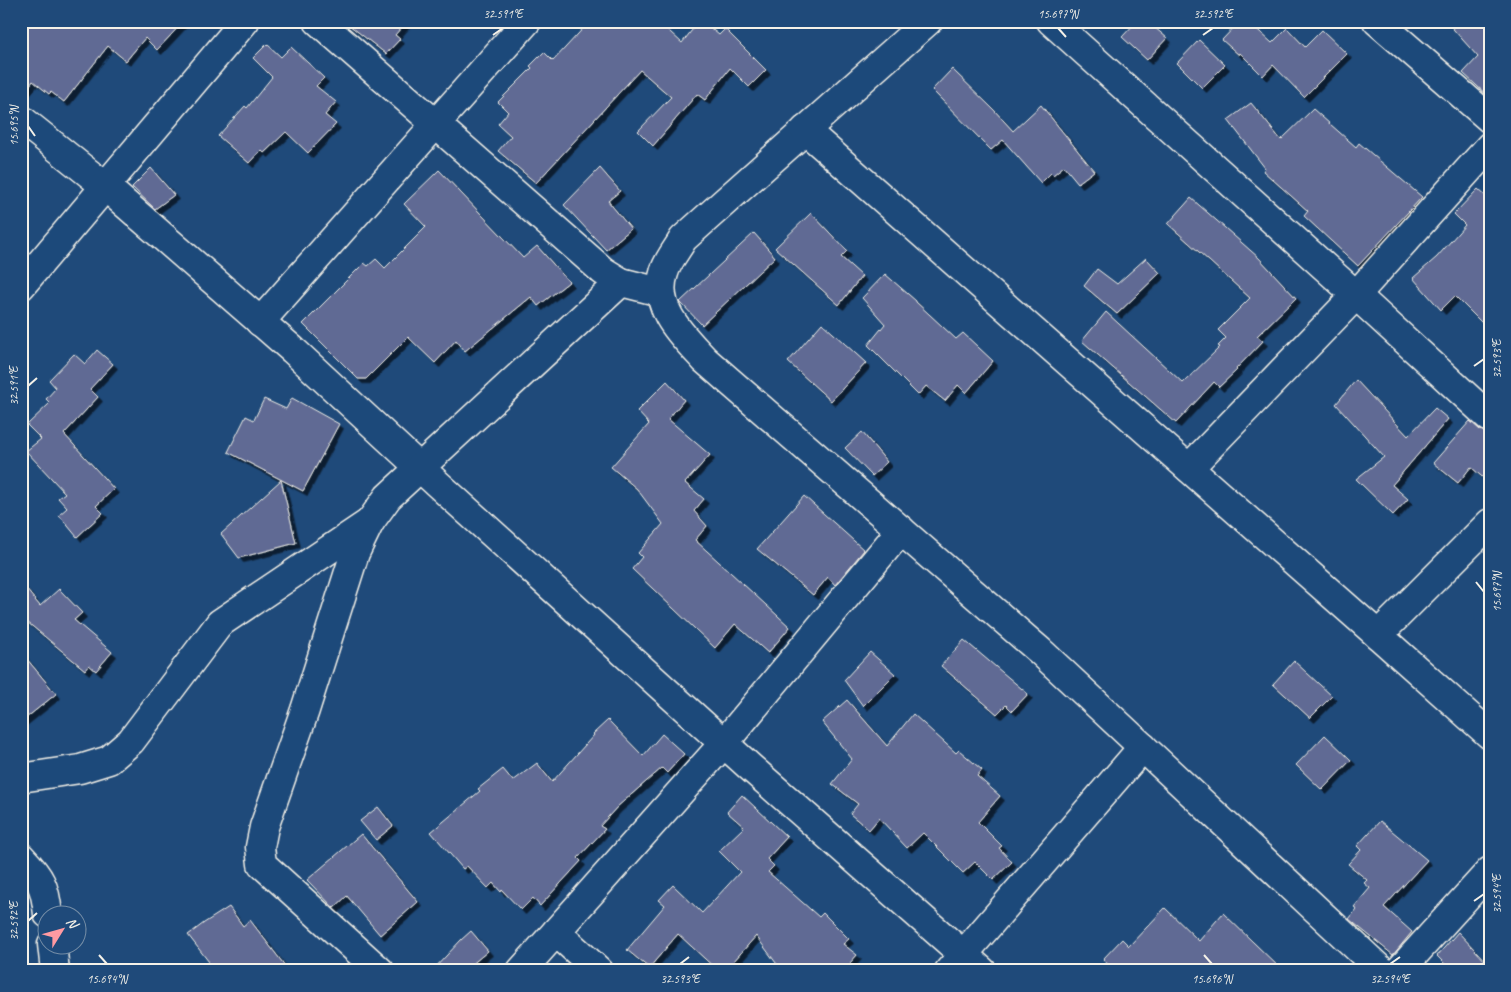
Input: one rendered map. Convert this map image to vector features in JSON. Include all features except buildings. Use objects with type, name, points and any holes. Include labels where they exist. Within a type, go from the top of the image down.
[{"type":"street","points":[[21,286],[245,21]]},
{"type":"street","points":[[318,21],[603,271],[621,282],[660,292]]},
{"type":"street","points":[[260,322],[527,21]]},
{"type":"street","points":[[928,21],[683,239],[664,272],[660,292],[665,309],[679,332],[705,360],[1040,651],[1382,971]]},
{"type":"street","points":[[1051,21],[1490,418]]},
{"type":"street","points":[[1377,21],[1490,119]]},
{"type":"street","points":[[21,119],[106,187],[293,350],[965,965],[1143,747]]},
{"type":"street","points":[[805,130],[1490,736]]},
{"type":"street","points":[[1189,468],[1356,295],[1490,146]]},
{"type":"street","points":[[380,971],[262,864],[260,847],[264,827],[305,710],[355,553],[370,522],[388,497],[621,282]]},
{"type":"street","points":[[21,778],[80,768],[109,760],[131,741],[220,624],[370,522]]},
{"type":"street","points":[[1378,635],[1490,523]]},
{"type":"street","points":[[521,971],[724,744],[901,530]]},
{"type":"street","points":[[21,857],[42,884],[47,904]]},
{"type":"street","points":[[1399,971],[1490,871]]},
{"type":"street","points":[[556,932],[599,971]]},
{"type":"street","points":[[53,954],[55,971]]}]
